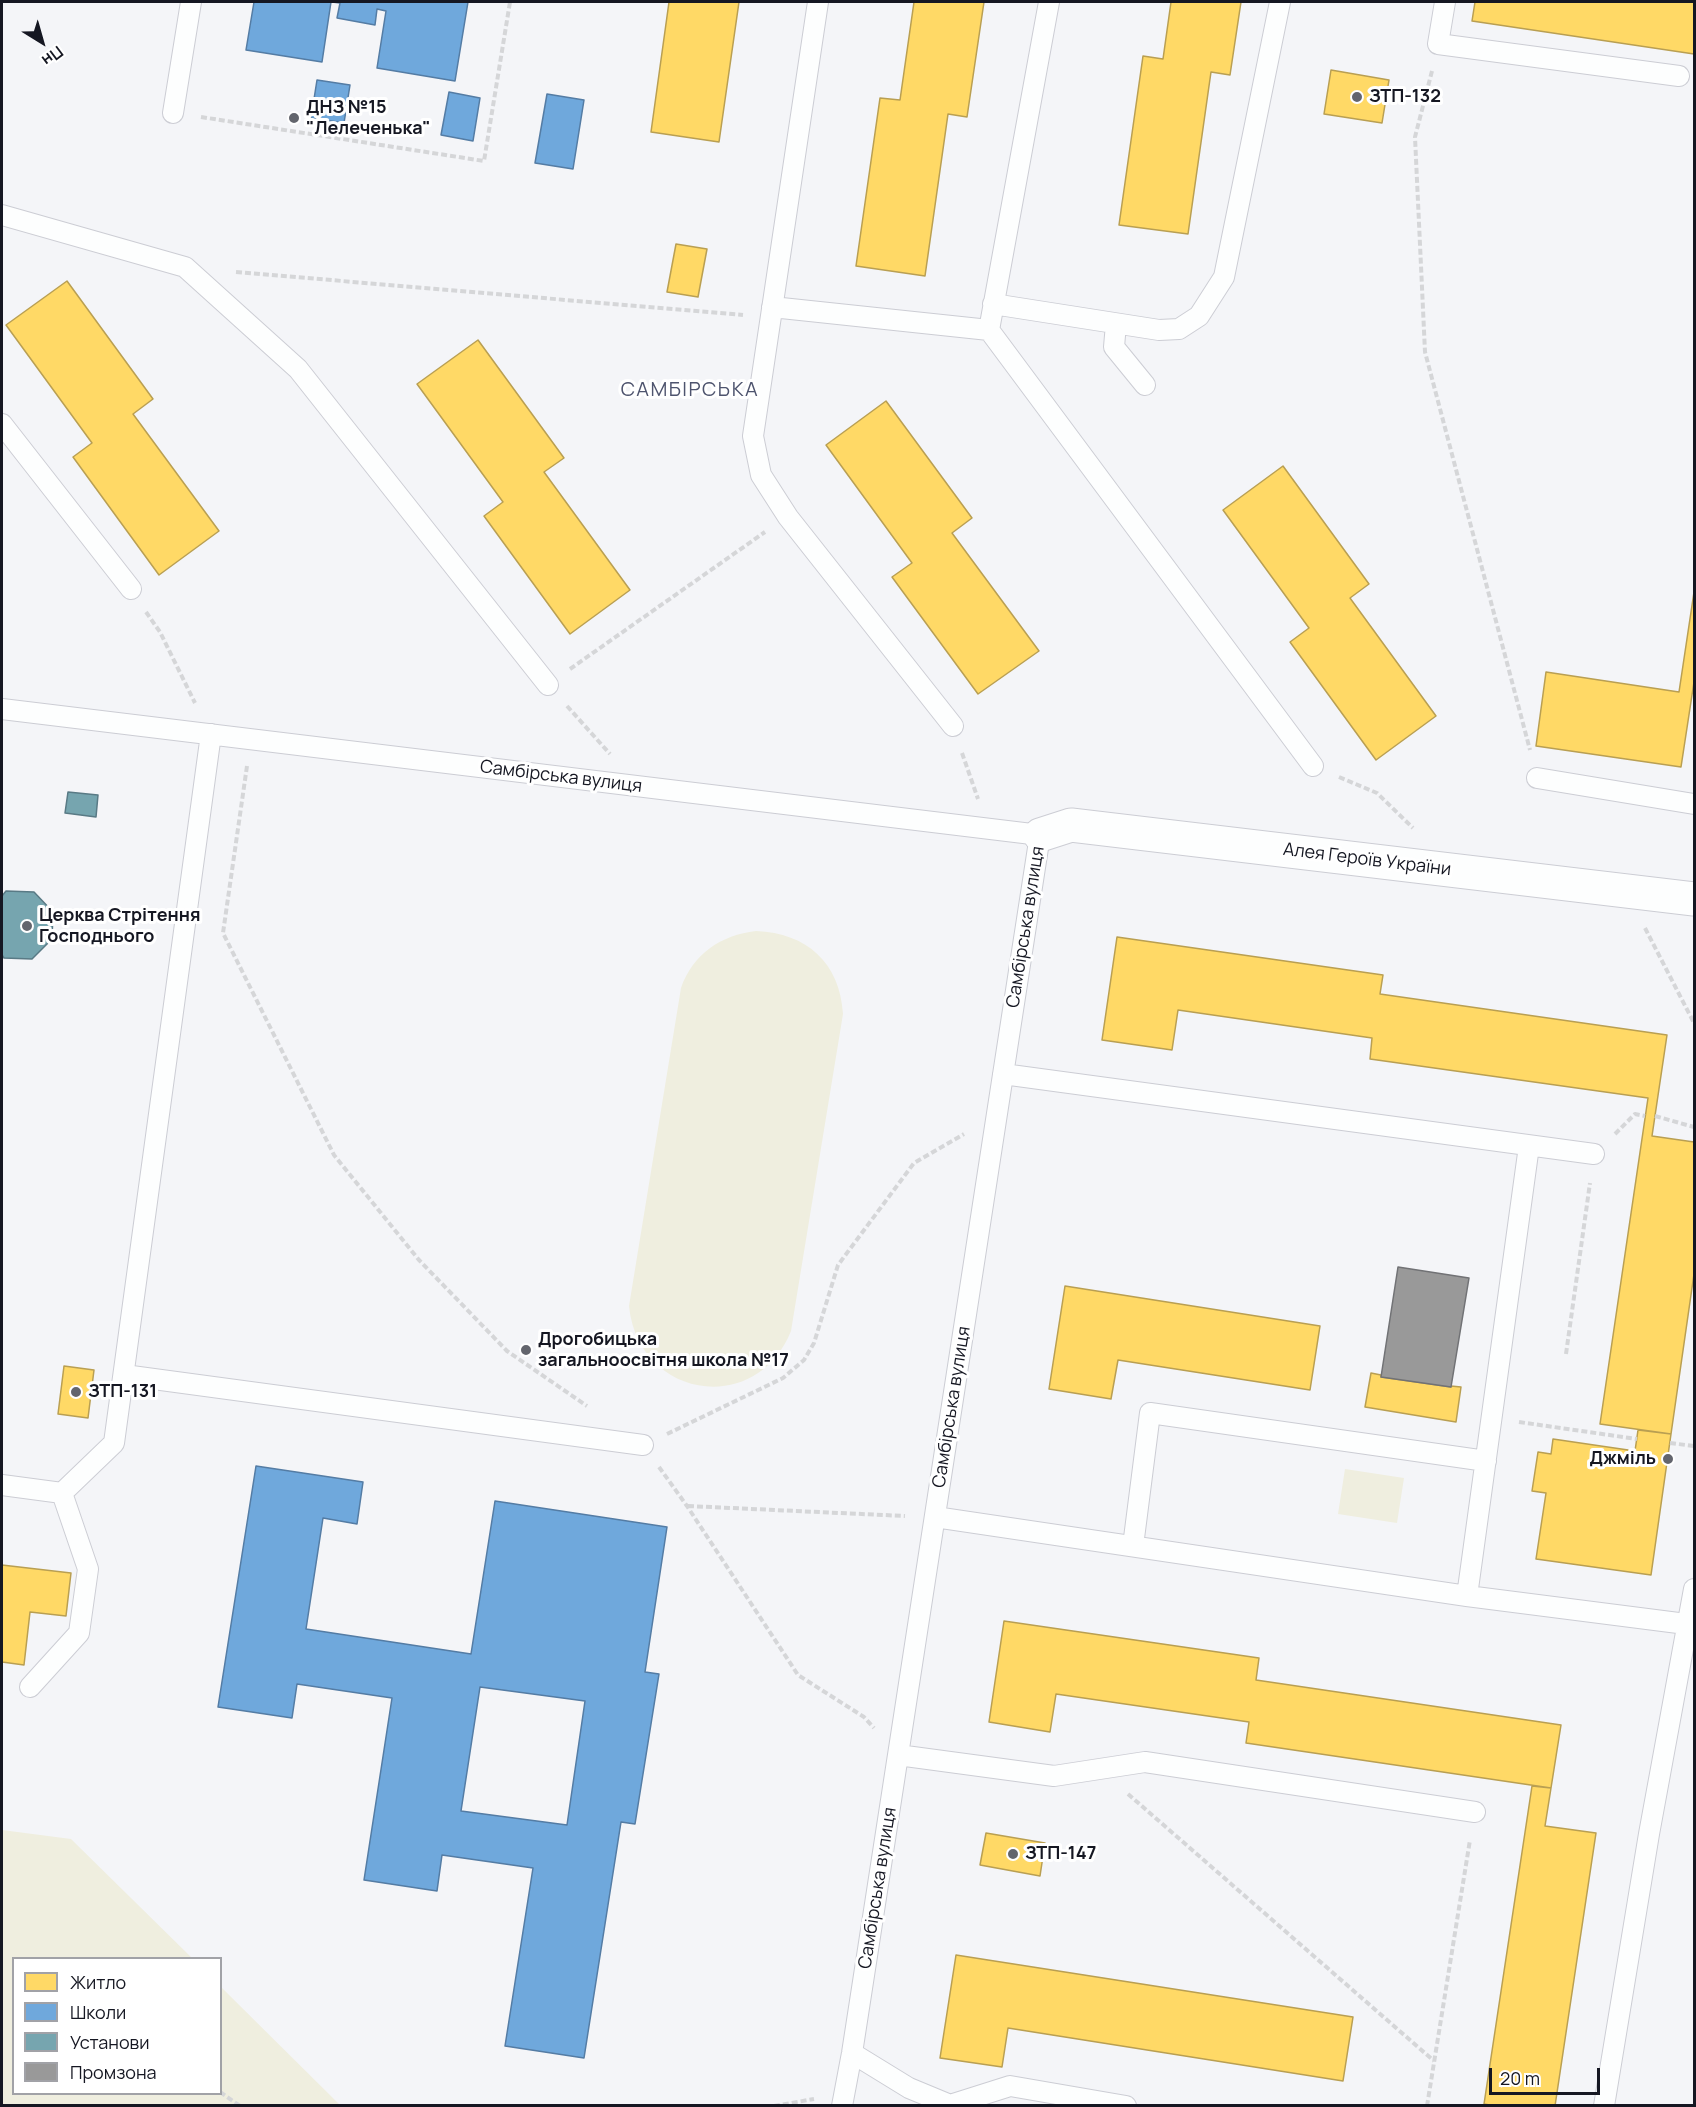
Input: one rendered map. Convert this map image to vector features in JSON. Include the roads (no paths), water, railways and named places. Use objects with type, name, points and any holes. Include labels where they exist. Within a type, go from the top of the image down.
[{"type":"street","name":"Алея Героїв України","points":[[1040,835],[1071,825],[1695,898]]},
{"type":"lane","points":[[173,112],[191,2]]},
{"type":"lane","points":[[818,2],[753,436],[761,475],[788,517],[952,726]]},
{"type":"lane","points":[[1049,2],[989,330],[1313,766]]},
{"type":"lane","points":[[993,304],[1159,330],[1179,329],[1199,316],[1224,277],[1281,2]]},
{"type":"lane","points":[[1444,2],[1438,44],[1679,76]]},
{"type":"lane","points":[[2,215],[185,267],[298,369],[548,685]]},
{"type":"lane","points":[[771,312],[989,330]]},
{"type":"lane","points":[[1116,324],[1114,347],[1145,385]]},
{"type":"lane","points":[[2,424],[131,589]]},
{"type":"lane","name":"Самбірська вулиця","points":[[2,709],[1040,835],[843,2100]]},
{"type":"lane","points":[[62,1494],[114,1443],[211,734]]},
{"type":"lane","points":[[1538,778],[1695,804]]},
{"type":"lane","points":[[1003,1074],[1594,1154]]},
{"type":"lane","points":[[1467,1596],[1529,1146]]},
{"type":"lane","points":[[124,1375],[643,1446]]},
{"type":"lane","points":[[1133,1546],[1150,1413],[1486,1461]]},
{"type":"lane","points":[[2,1485],[62,1494]]},
{"type":"lane","points":[[30,1687],[79,1633],[88,1569],[62,1494]]},
{"type":"lane","points":[[935,1517],[1467,1596],[1692,1624]]},
{"type":"lane","points":[[1604,2106],[1649,1834],[1692,1624],[1695,1589]]},
{"type":"lane","points":[[898,1755],[1054,1776],[1145,1762],[1475,1812]]},
{"type":"lane","points":[[852,2053],[909,2088],[950,2105],[1010,2086],[1126,2106]]},
{"type":"place","name":"ЗТП-132","points":[[1357,97]]},
{"type":"place","name":"ДНЗ №15 \"Лелеченька\"","points":[[294,118]]},
{"type":"place","name":"Церква Стрітення Господнього","points":[[27,926]]},
{"type":"place","name":"Дрогобицька загальноосвітня школа №17","points":[[526,1350]]},
{"type":"place","name":"ЗТП-131","points":[[76,1392]]},
{"type":"place","name":"Джміль","points":[[1668,1459]]},
{"type":"place","name":"ЗТП-147","points":[[1013,1854]]},
{"type":"district","name":"САМБІРСЬКА","points":[[690,390]]}]
